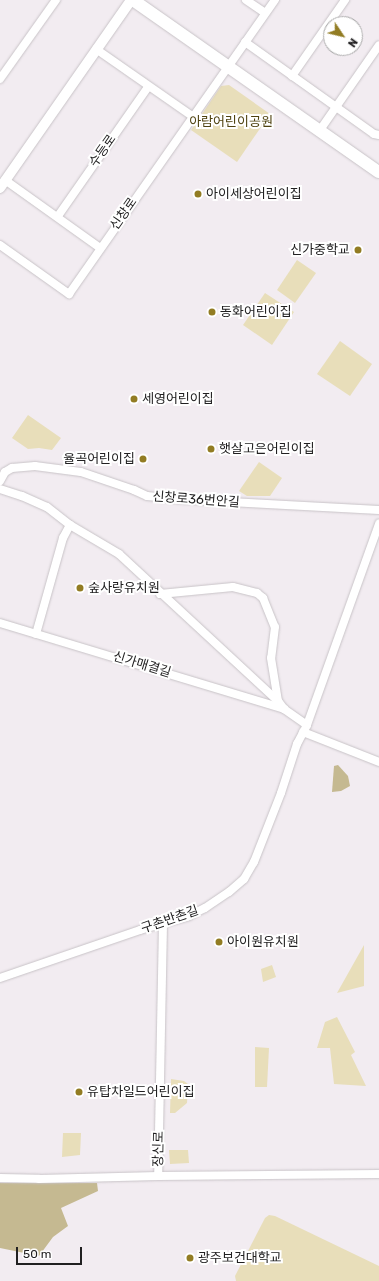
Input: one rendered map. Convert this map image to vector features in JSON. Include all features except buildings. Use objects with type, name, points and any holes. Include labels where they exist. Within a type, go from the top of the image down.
[{"type":"main road","points":[[132,0],[379,172]]},
{"type":"street","points":[[0,79],[56,0]]},
{"type":"street","points":[[100,248],[58,216],[3,184],[96,49],[132,0]]},
{"type":"street","points":[[246,0],[265,13]]},
{"type":"street","name":"신창로","points":[[0,245],[69,294],[192,116],[275,0]]},
{"type":"street","points":[[292,76],[345,0]]},
{"type":"street","points":[[244,42],[374,134],[379,135]]},
{"type":"street","points":[[320,130],[379,45]]},
{"type":"street","points":[[96,49],[148,87],[192,116]]},
{"type":"street","name":"수등로","points":[[58,216],[148,87]]},
{"type":"street","name":"신창로36번안길","points":[[0,481],[5,472],[12,468],[35,466],[81,472],[147,496],[204,501],[379,510]]},
{"type":"street","name":"신가매결길","points":[[0,489],[22,496],[47,508],[70,525],[119,554],[160,594],[278,701],[284,709],[305,729],[379,762]]},
{"type":"street","points":[[305,729],[379,524]]},
{"type":"street","points":[[36,634],[63,538],[70,525]]},
{"type":"street","name":"신가매결길","points":[[160,594],[233,587],[258,593],[263,598],[275,627],[272,658],[278,701]]},
{"type":"street","name":"신가매결길","points":[[0,623],[284,709]]},
{"type":"street","name":"구촌반촌길","points":[[0,978],[140,930],[163,924],[205,908],[229,892],[244,879],[254,862],[305,729]]},
{"type":"street","name":"장신로","points":[[163,924],[158,1176],[379,1174]]},
{"type":"street","points":[[0,1178],[39,1179],[158,1176]]},
{"type":"green space","name":"아람어린이공원","points":[[229,85],[270,114],[237,162],[191,130],[221,86]]},
{"type":"green space","points":[[297,260],[316,273],[295,303],[277,290]]},
{"type":"green space","points":[[265,293],[294,312],[272,345],[243,325]]},
{"type":"green space","points":[[340,341],[372,364],[350,396],[317,374]]},
{"type":"green space","points":[[28,415],[61,438],[52,450],[39,448],[28,449],[12,438]]},
{"type":"green space","points":[[259,462],[282,478],[270,496],[247,496],[239,491]]},
{"type":"green space","points":[[364,945],[364,986],[337,993]]},
{"type":"green space","points":[[272,965],[276,977],[263,982],[261,969]]},
{"type":"green space","points":[[337,1017],[355,1052],[351,1055],[366,1086],[334,1084],[330,1048],[317,1048],[325,1022]]},
{"type":"green space","points":[[255,1047],[269,1048],[267,1087],[255,1087]]},
{"type":"green space","points":[[171,1079],[184,1081],[188,1084],[187,1103],[175,1113],[170,1113]]},
{"type":"green space","points":[[63,1133],[81,1133],[80,1155],[62,1157]]},
{"type":"green space","points":[[169,1150],[188,1150],[189,1163],[170,1164]]},
{"type":"green space","points":[[269,1215],[275,1216],[379,1266],[379,1281],[236,1281],[235,1276],[265,1218]]},
{"type":"shaded area","points":[[338,765],[348,776],[350,786],[341,791],[332,792],[334,766]]},
{"type":"shaded area","points":[[0,1183],[97,1183],[98,1191],[61,1208],[68,1226],[53,1237],[39,1256],[0,1248]]},
{"type":"place","name":"아이세상어린이집","points":[[198,194]]},
{"type":"place","name":"신가중학교","points":[[358,250]]},
{"type":"place","name":"동화어린이집","points":[[212,312]]},
{"type":"place","name":"세영어린이집","points":[[134,399]]},
{"type":"place","name":"햇살고은어린이집","points":[[211,449]]},
{"type":"place","name":"율곡어린이집","points":[[143,459]]},
{"type":"place","name":"숲사랑유치원","points":[[80,588]]},
{"type":"place","name":"아이원유치원","points":[[219,942]]},
{"type":"place","name":"유탑차일드어린이집","points":[[79,1092]]},
{"type":"place","name":"광주보건대학교","points":[[190,1258]]}]
